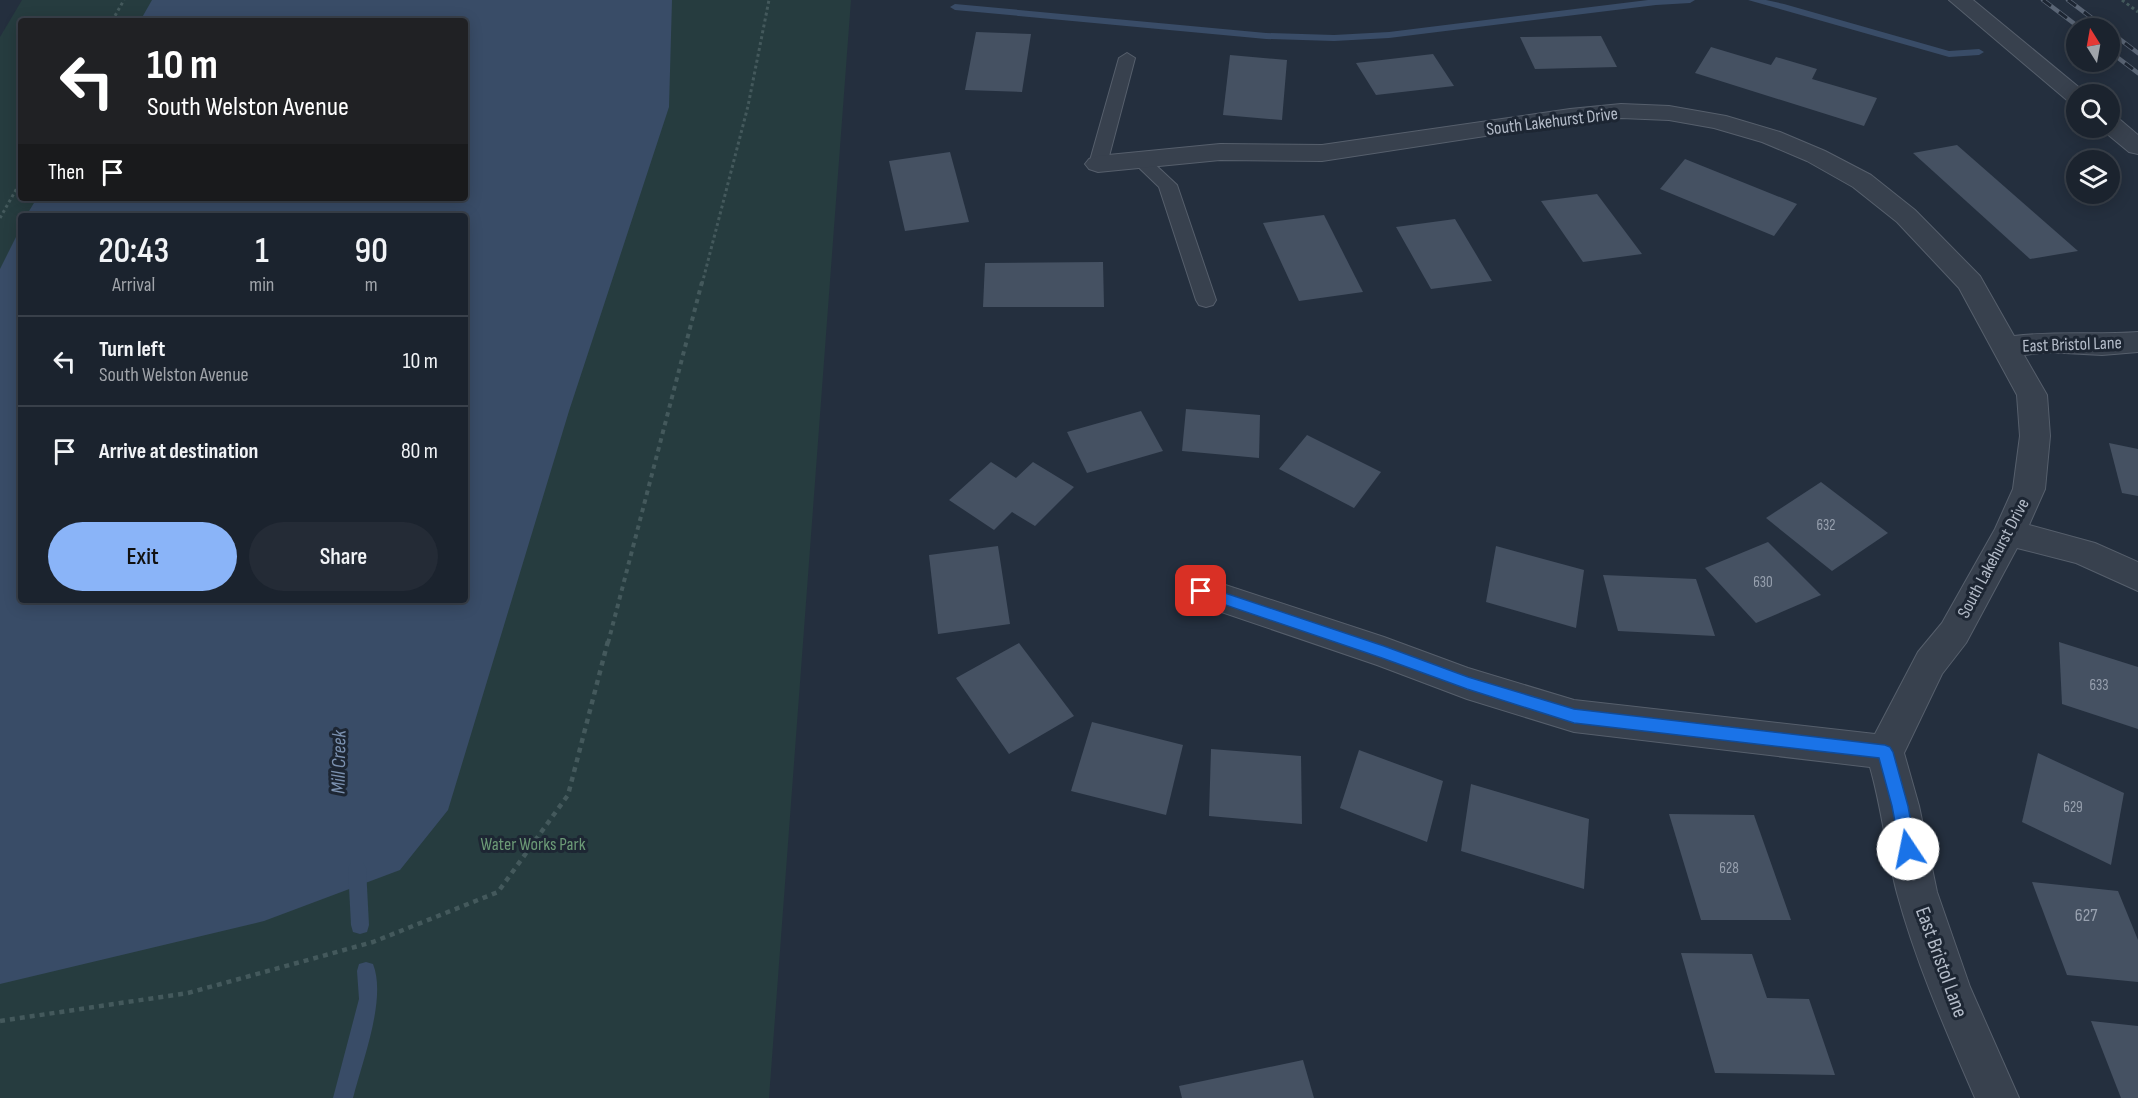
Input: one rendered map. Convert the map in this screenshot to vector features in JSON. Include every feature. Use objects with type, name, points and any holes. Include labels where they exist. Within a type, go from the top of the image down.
[{"type":"street","points":[[1960,0],[2066,88]]},
{"type":"street","name":"South Lakehurst Drive","points":[[1098,164],[1220,152],[1322,153],[1344,151],[1570,116],[1621,111],[1670,113],[1717,121],[1771,137],[1798,148],[1862,181],[1906,216],[1970,283],[2032,395],[2035,436],[2029,489],[2009,533],[1954,633],[1930,663],[1885,752]]},
{"type":"street","points":[[2120,132],[2138,147]]},
{"type":"street","name":"East Bristol Lane","points":[[2007,347],[2047,342],[2102,345],[2138,342]]},
{"type":"street","points":[[2009,533],[2083,552],[2138,578]]},
{"type":"street","points":[[1201,591],[1384,652],[1467,683],[1574,716],[1885,752]]},
{"type":"street","name":"East Bristol Lane","points":[[1885,752],[1900,806],[1917,892],[1951,992],[1997,1098]]},
{"type":"lane","points":[[1098,164],[1127,58]]},
{"type":"lane","points":[[1140,160],[1168,185],[1206,300]]},
{"type":"path","points":[[114,18],[124,0]]},
{"type":"path","points":[[0,1021],[188,993],[373,942],[498,892],[568,795],[748,106],[769,0]]},
{"type":"path","points":[[2122,0],[2138,12]]},
{"type":"path","points":[[0,218],[18,186]]},
{"type":"green space","name":"Water Works Park","points":[[22,0],[851,0],[769,1098],[0,1098],[0,37]]},
{"type":"water","points":[[152,0],[672,0],[669,107],[569,411],[448,810],[400,870],[264,921],[0,984],[0,269],[18,233],[18,603],[468,603],[468,213],[28,213],[35,201],[468,201],[468,18],[142,18]]},
{"type":"building","points":[[976,32],[1031,34],[1022,92],[965,90]]},
{"type":"building","points":[[1601,36],[1617,67],[1535,69],[1520,37]]},
{"type":"building","points":[[1711,47],[1771,65],[1776,57],[1817,69],[1812,79],[1877,98],[1864,126],[1695,73]]},
{"type":"building","points":[[1433,54],[1454,86],[1376,95],[1356,63]]},
{"type":"building","points":[[1230,55],[1287,60],[1282,120],[1223,115]]},
{"type":"building","points":[[1957,145],[2078,251],[2030,259],[1913,153]]},
{"type":"building","points":[[950,152],[969,222],[905,231],[889,161]]},
{"type":"building","points":[[1685,159],[1797,204],[1774,236],[1660,189]]},
{"type":"building","points":[[1597,194],[1642,254],[1583,262],[1541,201]]},
{"type":"building","points":[[1324,215],[1363,292],[1299,301],[1263,223]]},
{"type":"building","points":[[1455,219],[1492,281],[1431,289],[1396,227]]},
{"type":"building","points":[[1103,262],[1104,307],[983,307],[985,263]]},
{"type":"building","points":[[1186,409],[1260,415],[1259,458],[1182,451]]},
{"type":"building","points":[[1141,411],[1163,451],[1087,473],[1067,432]]},
{"type":"building","points":[[1307,435],[1381,472],[1354,508],[1279,469]]},
{"type":"building","points":[[2109,443],[2138,449],[2138,496],[2122,493]]},
{"type":"building","points":[[991,462],[1016,478],[1033,462],[1074,487],[1035,526],[1012,512],[994,530],[949,500]]},
{"type":"building","points":[[1821,482],[1888,533],[1832,571],[1766,518]]},
{"type":"building","points":[[1768,542],[1821,595],[1756,623],[1705,568]]},
{"type":"building","points":[[998,546],[1010,624],[938,634],[929,555]]},
{"type":"building","points":[[1496,546],[1584,570],[1576,628],[1486,602]]},
{"type":"building","points":[[1603,575],[1696,579],[1715,636],[1618,631]]},
{"type":"building","points":[[2059,642],[2138,667],[2138,729],[2062,704]]},
{"type":"building","points":[[1019,643],[1074,716],[1009,754],[956,678]]},
{"type":"building","points":[[1092,722],[1183,745],[1166,815],[1071,791]]},
{"type":"building","points":[[1211,749],[1301,756],[1302,824],[1209,816]]},
{"type":"building","points":[[1359,750],[1443,781],[1427,842],[1340,808]]},
{"type":"building","points":[[2038,753],[2124,793],[2111,865],[2022,822]]},
{"type":"building","points":[[1471,784],[1589,819],[1584,889],[1461,851]]},
{"type":"building","points":[[1669,814],[1754,815],[1791,920],[1701,920]]},
{"type":"building","points":[[2032,882],[2118,891],[2138,940],[2138,982],[2067,975]]},
{"type":"building","points":[[1681,953],[1752,954],[1767,998],[1809,999],[1835,1075],[1715,1073]]},
{"type":"building","points":[[2091,1021],[2138,1026],[2138,1098],[2121,1098]]},
{"type":"building","points":[[1303,1060],[1314,1098],[1182,1098],[1179,1086]]},
{"type":"waterway","points":[[955,7],[1266,36],[1334,38],[1389,35],[1656,2],[1690,0]]},
{"type":"waterway","points":[[1753,0],[1949,54],[1979,52]]},
{"type":"waterway","name":"Mill Creek","points":[[357,868],[360,925]]},
{"type":"waterway","name":"Mill Creek","points":[[343,1098],[369,999],[366,971]]},
{"type":"railway","points":[[2043,0],[2067,18]]},
{"type":"railway","points":[[2068,0],[2092,18]]},
{"type":"railway","points":[[2120,39],[2138,53]]},
{"type":"railway","points":[[2120,59],[2138,73]]},
{"type":"route","points":[[1201,591],[1384,652],[1467,683],[1574,716],[1885,752],[1900,806],[1908,849]]}]
